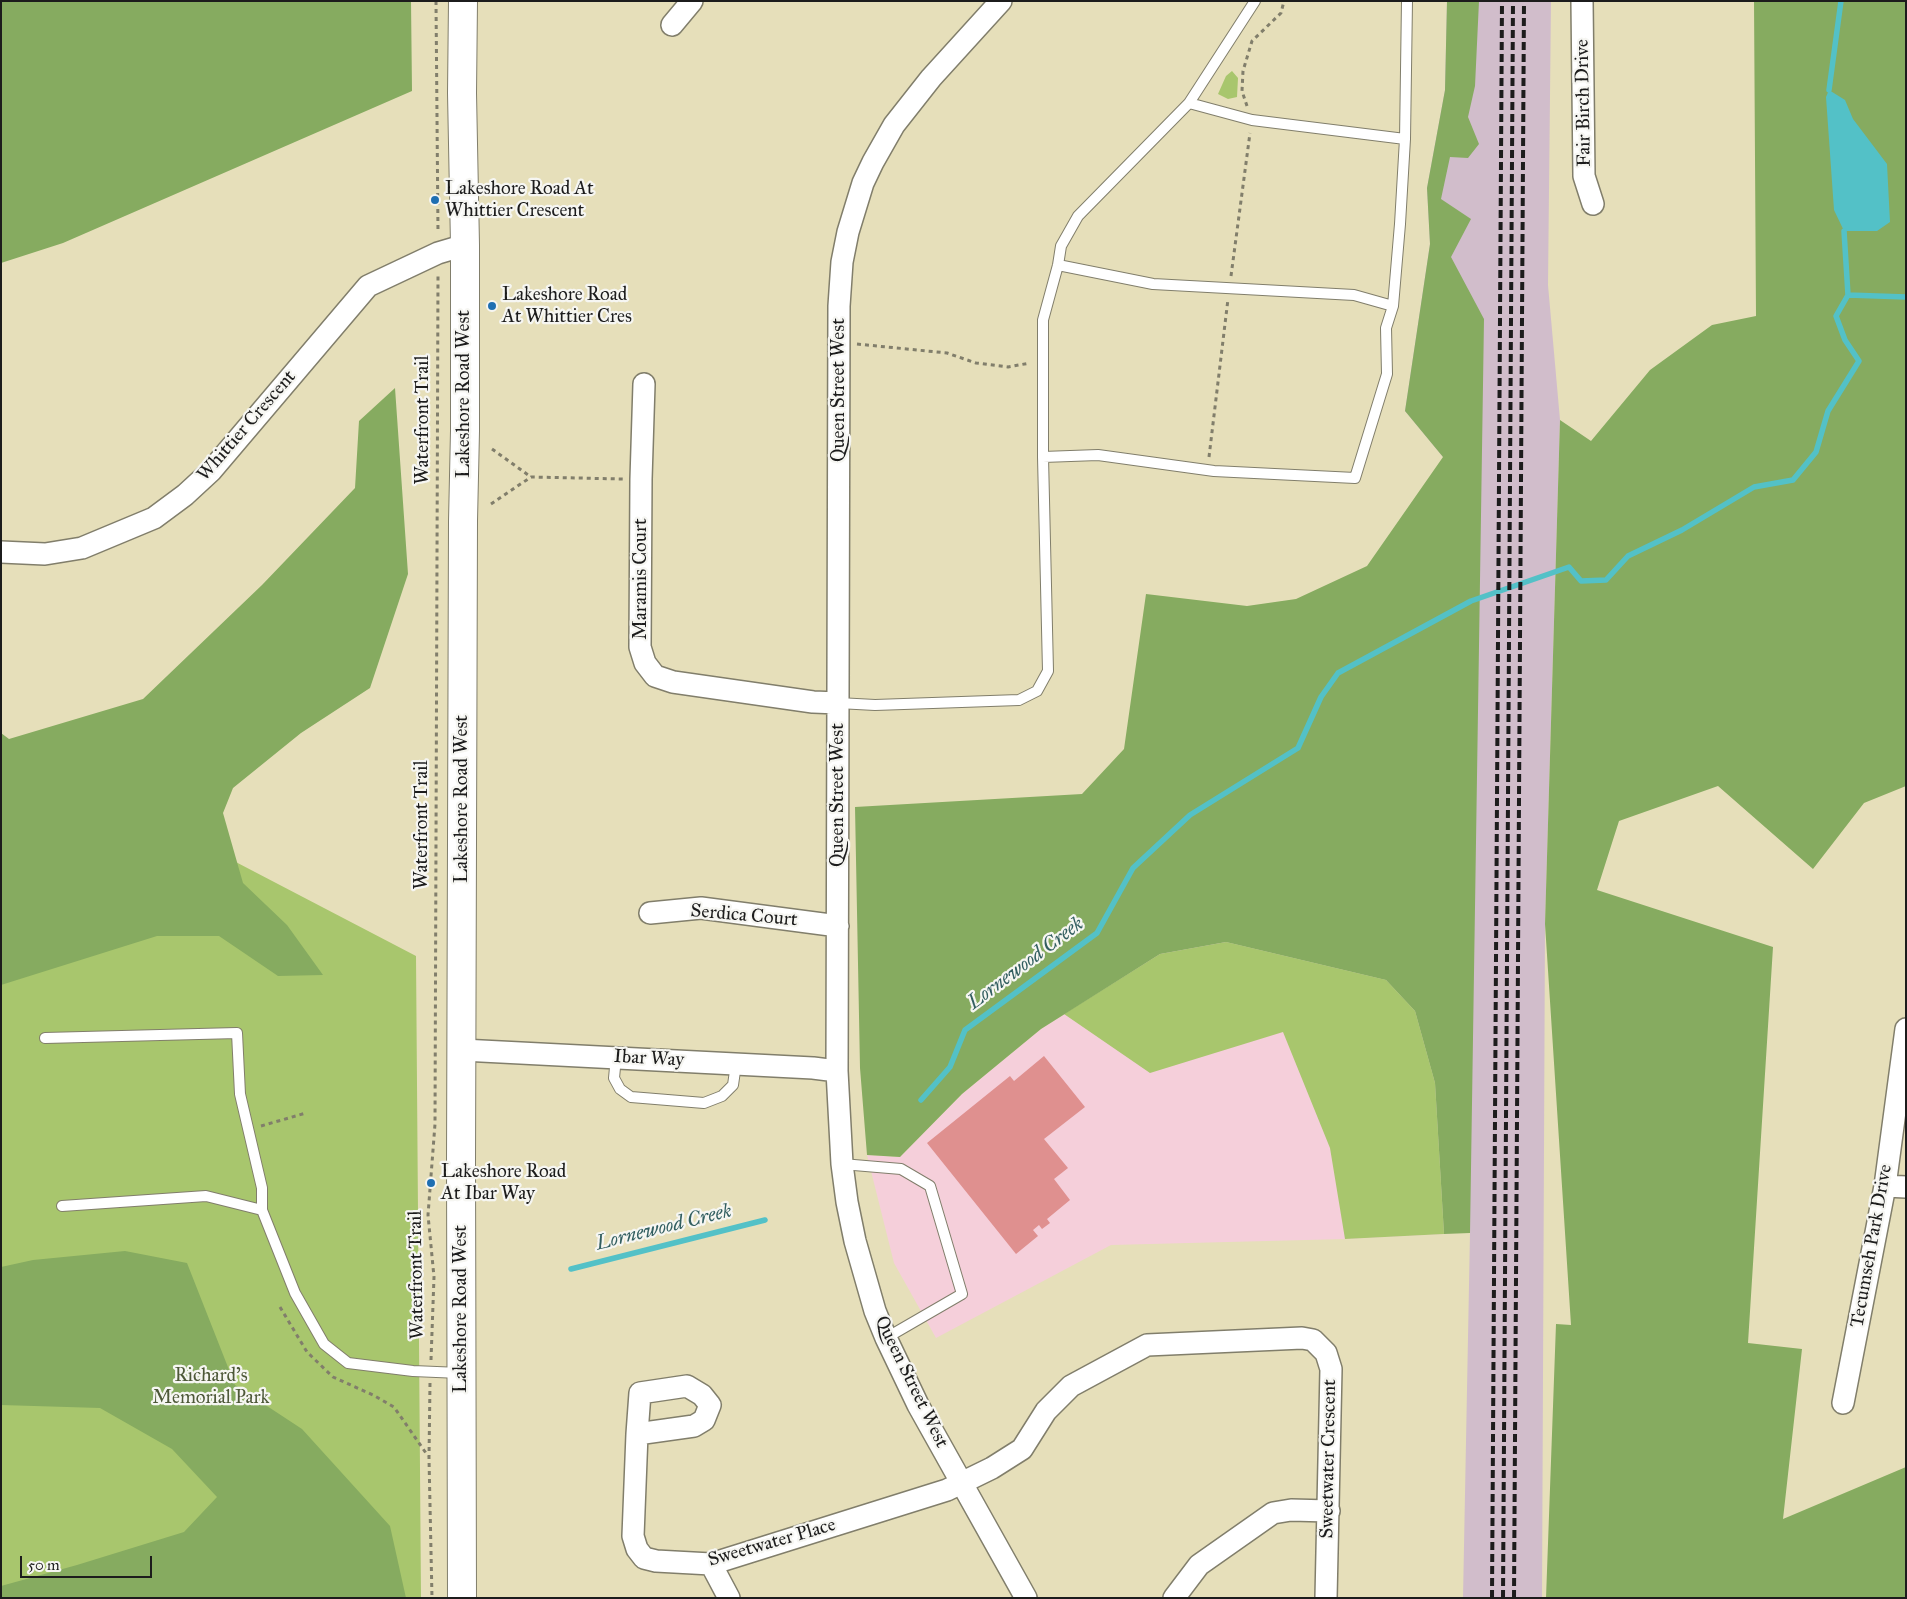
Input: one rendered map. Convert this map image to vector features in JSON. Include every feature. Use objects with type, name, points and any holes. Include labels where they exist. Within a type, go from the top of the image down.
[{"type":"main road","name":"Lakeshore Road West","points":[[462,1598],[465,246],[462,93],[463,1]]},
{"type":"street","points":[[672,25],[692,1]]},
{"type":"street","name":"Queen Street West","points":[[1001,1],[906,108],[894,125],[873,162],[855,206],[845,247],[840,283],[838,342],[837,1071],[842,1164],[855,1241],[867,1285],[886,1338],[918,1405],[1026,1598]]},
{"type":"street","name":"Fair Birch Drive","points":[[1582,1],[1584,176],[1593,204]]},
{"type":"street","name":"Whittier Crescent","points":[[1,552],[45,554],[82,548],[154,518],[185,495],[211,471],[368,286],[438,253],[465,246]]},
{"type":"street","name":"Maramis Court","points":[[644,384],[641,479],[640,647],[645,663],[655,676],[673,682],[813,702],[838,703]]},
{"type":"street","name":"Serdica Court","points":[[650,913],[700,908],[838,926]]},
{"type":"street","name":"Tecumseh Park Drive","points":[[1844,1403],[1885,1186],[1906,1028]]},
{"type":"street","name":"Ibar Way","points":[[462,1050],[813,1068],[837,1071]]},
{"type":"street","points":[[1885,1186],[1906,1187]]},
{"type":"street","name":"Sweetwater Crescent","points":[[961,1483],[992,1468],[1022,1449],[1046,1411],[1071,1386],[1147,1345],[1302,1338],[1313,1340],[1326,1353],[1331,1369],[1326,1598]]},
{"type":"street","name":"Sweetwater Place","points":[[638,1434],[634,1536],[637,1550],[644,1558],[656,1562],[711,1564],[947,1490],[961,1483]]},
{"type":"street","points":[[1174,1598],[1200,1565],[1273,1513],[1291,1510],[1329,1511]]},
{"type":"street","points":[[711,1564],[729,1598]]},
{"type":"lane","points":[[838,703],[875,705],[1019,700],[1036,691],[1048,671],[1043,456],[1043,320],[1058,265],[1061,246],[1078,216],[1189,103],[1255,1]]},
{"type":"lane","points":[[1043,456],[1098,455],[1207,470],[1355,478],[1387,374],[1386,328],[1393,306],[1405,139],[1407,1]]},
{"type":"lane","points":[[1189,103],[1252,120],[1405,139]]},
{"type":"lane","points":[[1058,265],[1152,284],[1354,295],[1393,306]]},
{"type":"lane","points":[[45,1038],[236,1033],[240,1094],[262,1188],[262,1210],[294,1293],[324,1344],[348,1363],[413,1371],[461,1373]]},
{"type":"lane","points":[[616,1057],[614,1078],[620,1089],[631,1097],[704,1103],[722,1096],[733,1085],[736,1064]]},
{"type":"lane","points":[[842,1164],[901,1169],[930,1186],[962,1294],[886,1338]]},
{"type":"lane","points":[[62,1206],[206,1196],[262,1210]]},
{"type":"path","points":[[436,1],[438,218]]},
{"type":"path","points":[[1207,470],[1252,120],[1242,91],[1243,72],[1252,41],[1281,12],[1284,1]]},
{"type":"path","name":"Waterfront Trail","points":[[432,1354],[434,1277],[428,1215],[435,1124],[438,296]]},
{"type":"path","points":[[838,342],[947,353],[976,363],[1008,368],[1043,361]]},
{"type":"path","points":[[492,449],[531,477],[641,479]]},
{"type":"path","points":[[491,504],[531,477]]},
{"type":"path","points":[[248,1129],[306,1113]]},
{"type":"path","points":[[280,1307],[307,1352],[333,1377],[373,1395],[394,1408],[429,1458]]},
{"type":"path","points":[[430,1390],[429,1458],[432,1598]]},
{"type":"shaded area","points":[[1447,1],[1551,1],[1548,285],[1560,420],[1545,924],[1542,1598],[1463,1598],[1470,1233],[1466,797],[1443,457],[1405,411],[1430,244],[1427,188],[1445,90]]},
{"type":"shaded area","points":[[1226,942],[1444,1234],[1345,1239],[1111,1245],[936,1338],[894,1263],[867,1155],[900,1157],[962,1094],[1041,1029],[1160,954]]},
{"type":"green space","points":[[1,1],[411,1],[412,91],[63,243],[1,263]]},
{"type":"green space","points":[[1447,1],[1479,1],[1475,86],[1468,117],[1479,144],[1468,158],[1450,157],[1441,199],[1471,219],[1451,257],[1484,319],[1470,1233],[1444,1234],[1435,1083],[1415,1011],[1386,980],[1226,942],[1160,954],[1041,1029],[962,1094],[900,1157],[867,1155],[860,1068],[855,807],[1082,794],[1124,749],[1146,594],[1247,606],[1296,599],[1367,566],[1443,457],[1405,411],[1430,244],[1427,188],[1445,90]]},
{"type":"green space","points":[[1754,1],[1906,1],[1906,786],[1864,803],[1813,869],[1718,786],[1619,821],[1597,890],[1773,947],[1748,1343],[1802,1349],[1783,1519],[1906,1467],[1906,1598],[1546,1598],[1556,1324],[1571,1325],[1545,924],[1560,420],[1591,441],[1650,370],[1712,325],[1756,316]]},
{"type":"green space","points":[[1232,71],[1238,78],[1237,97],[1228,99],[1218,94],[1226,76]]},
{"type":"green space","points":[[395,388],[408,574],[370,688],[301,733],[233,788],[223,813],[243,883],[287,925],[323,975],[278,976],[219,936],[157,936],[1,985],[1,733],[9,739],[143,699],[262,585],[355,488],[359,421]]},
{"type":"green space","name":"Richard's Memorial Park","points":[[207,847],[416,956],[421,1598],[1,1598],[1,913]]},
{"type":"green space","points":[[1226,942],[1386,980],[1415,1011],[1435,1083],[1444,1234],[1345,1239],[1330,1148],[1283,1032],[1150,1073],[1064,1014],[1160,954]]},
{"type":"green space","points":[[125,1251],[187,1263],[235,1385],[302,1429],[390,1526],[406,1598],[1,1598],[1,1586],[184,1532],[217,1497],[172,1449],[100,1408],[1,1405],[1,1267],[33,1260]]},
{"type":"water","points":[[1829,90],[1845,100],[1853,119],[1887,164],[1890,222],[1877,231],[1844,231],[1834,210],[1826,97]]},
{"type":"building","points":[[1044,1056],[1085,1107],[1044,1139],[1068,1168],[1054,1179],[1070,1200],[1047,1219],[1050,1223],[1042,1229],[1039,1225],[1033,1230],[1038,1236],[1016,1254],[927,1143],[1010,1076],[1014,1081]]},
{"type":"waterway","name":"Lornewood Creek","points":[[1829,90],[1841,1]]},
{"type":"waterway","name":"Lornewood Creek","points":[[1844,231],[1848,295]]},
{"type":"waterway","name":"Lornewood Creek","points":[[921,1100],[950,1067],[965,1030],[1097,933],[1133,868],[1190,815],[1298,748],[1321,697],[1338,673],[1471,601],[1569,567],[1581,581],[1606,580],[1628,556],[1682,530],[1754,487],[1793,480],[1816,452],[1828,411],[1859,361],[1845,340],[1836,316],[1848,295],[1906,297]]},
{"type":"waterway","name":"Lornewood Creek","points":[[571,1269],[765,1220]]},
{"type":"railway","points":[[1492,1598],[1502,1]]},
{"type":"railway","points":[[1503,1598],[1513,1]]},
{"type":"railway","points":[[1514,1598],[1524,1]]},
{"type":"place","name":"Lakeshore Road At Whittier Crescent","points":[[435,200]]},
{"type":"place","name":"Lakeshore Road At Whittier Cres","points":[[492,306]]},
{"type":"place","name":"Lakeshore Road At Ibar Way","points":[[431,1183]]}]
